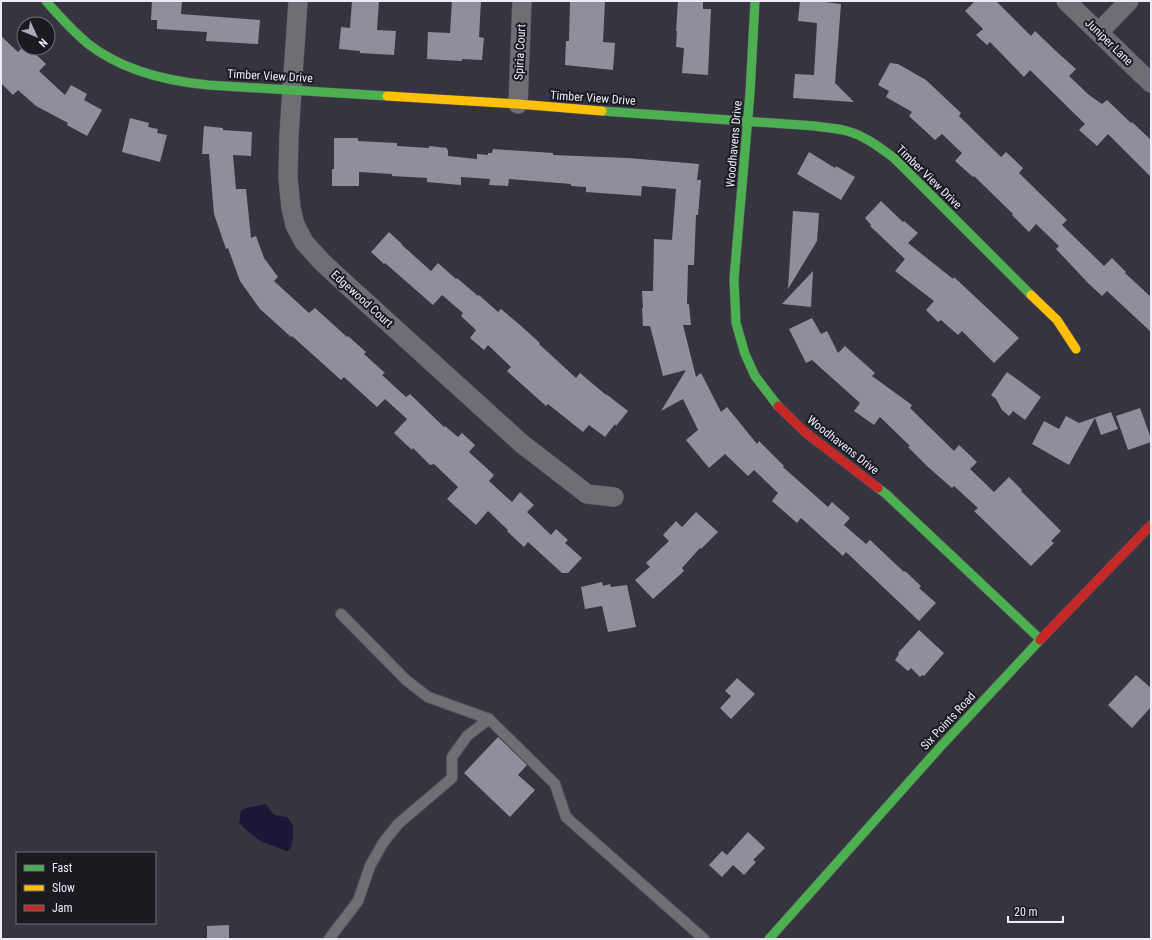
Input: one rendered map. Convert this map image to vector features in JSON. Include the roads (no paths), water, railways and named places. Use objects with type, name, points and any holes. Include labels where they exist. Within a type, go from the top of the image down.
[{"type":"street","name":"Timber View Drive","points":[[46,1],[77,34],[99,51],[136,70],[162,78],[184,82],[223,86],[518,104],[579,110],[815,126],[860,136],[870,141],[894,158],[1057,320],[1076,349]]},
{"type":"street","name":"Edgewood Court","points":[[298,1],[288,178],[291,208],[296,225],[304,242],[322,262],[521,443],[587,494],[614,497]]},
{"type":"street","name":"Spiria Court","points":[[518,104],[522,1]]},
{"type":"street","name":"Woodhavens Drive","points":[[756,1],[734,279],[736,323],[745,354],[756,376],[780,408],[806,433],[886,494],[1040,639]]},
{"type":"street","name":"Juniper Lane","points":[[1066,1],[1151,83]]},
{"type":"street","points":[[1099,32],[1129,1]]},
{"type":"street","name":"Six Points Road","points":[[769,939],[942,745],[1040,639],[1151,525]]},
{"type":"lane","points":[[341,614],[406,680],[428,697],[489,720],[556,784],[566,817],[704,939]]},
{"type":"lane","points":[[329,939],[358,901],[370,866],[383,843],[398,824],[452,778],[452,757],[468,736],[489,720]]}]
